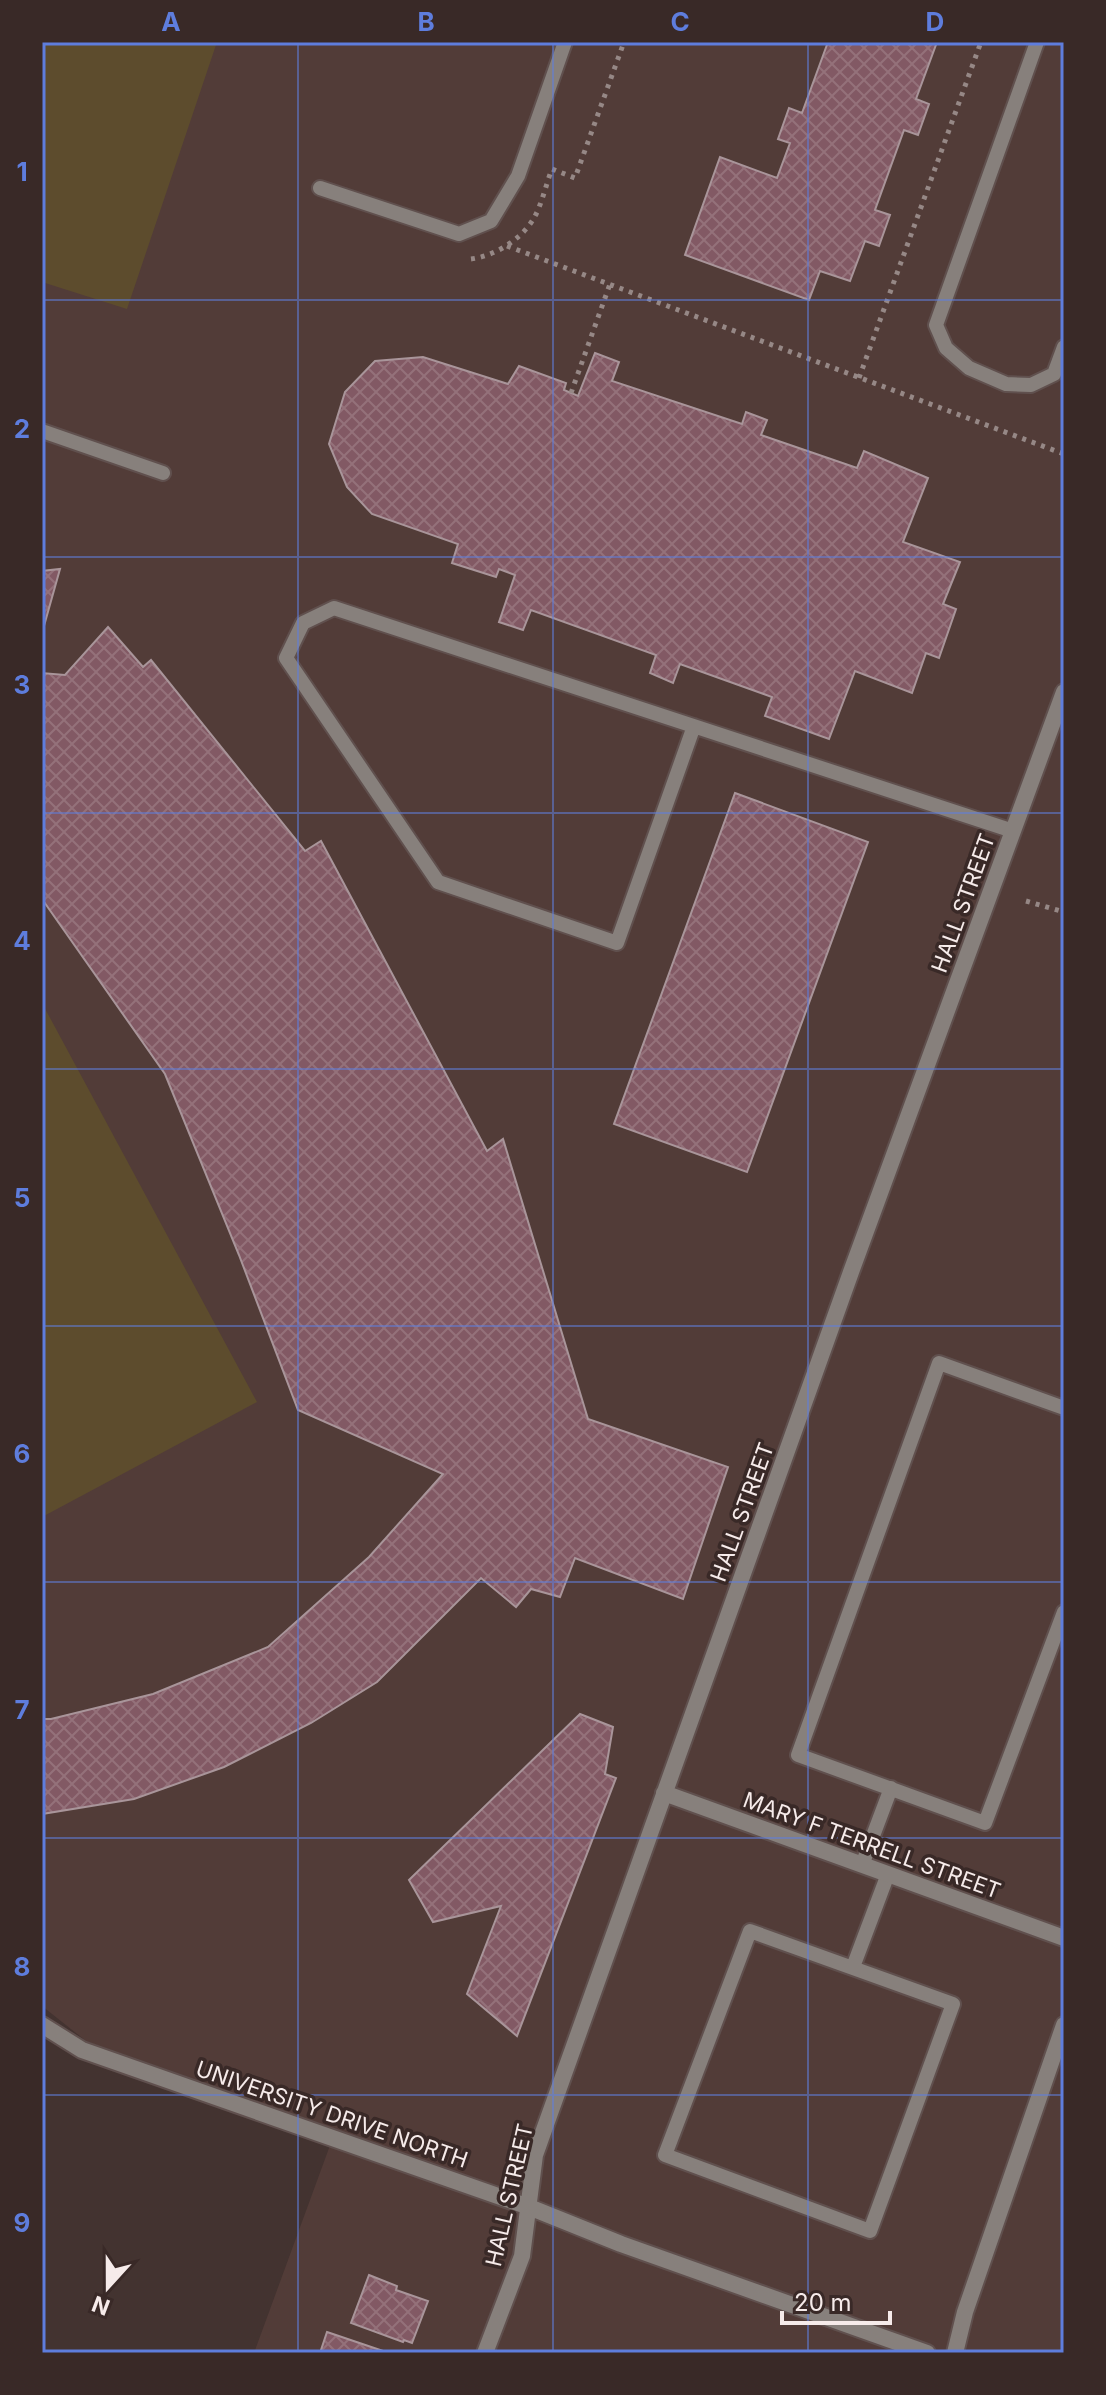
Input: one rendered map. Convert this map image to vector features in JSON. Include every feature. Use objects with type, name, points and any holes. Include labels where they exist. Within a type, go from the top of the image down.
[{"type":"street","name":"HALL STREET","points":[[485,2353],[522,2256],[535,2155],[1064,692]]},
{"type":"street","name":"MARY F TERRELL STREET","points":[[664,1793],[1064,1938]]},
{"type":"street","name":"UNIVERSITY DRIVE NORTH","points":[[42,2025],[82,2050],[529,2207],[621,2244],[927,2353]]},
{"type":"street","points":[[955,2353],[965,2312],[1064,2025]]},
{"type":"lane","points":[[320,188],[459,234],[491,221],[518,176],[565,42]]},
{"type":"lane","points":[[1037,42],[936,325],[946,348],[969,368],[1006,384],[1031,385],[1054,374],[1064,347]]},
{"type":"lane","points":[[42,431],[163,473]]},
{"type":"lane","points":[[694,726],[617,943],[438,882],[286,658],[303,623],[334,608],[694,726],[1013,831]]},
{"type":"lane","points":[[1064,1408],[939,1363],[798,1755],[985,1823],[1064,1612]]},
{"type":"lane","points":[[862,1865],[891,1788]]},
{"type":"lane","points":[[853,1967],[888,1874]]},
{"type":"lane","points":[[750,1931],[853,1967],[953,2004],[870,2231],[665,2155],[750,1931]]},
{"type":"path","points":[[859,378],[981,42]]},
{"type":"path","points":[[507,246],[1064,454]]},
{"type":"path","points":[[571,393],[610,284]]},
{"type":"path","points":[[1026,901],[1064,912]]},
{"type":"shaded area","points":[[42,42],[1064,42],[1064,2353],[254,2353],[336,2129],[86,2041],[42,2006]]},
{"type":"shaded area","points":[[42,42],[217,42],[127,309],[42,282]]},
{"type":"shaded area","points":[[42,1003],[257,1402],[42,1517]]},
{"type":"building","points":[[828,42],[937,42],[916,99],[929,104],[918,135],[904,130],[875,210],[890,215],[879,246],[865,241],[850,281],[820,271],[809,300],[685,255],[720,157],[777,178],[790,143],[778,139],[789,108],[802,113]]},
{"type":"building","points":[[595,353],[619,362],[612,381],[742,424],[746,412],[767,420],[761,435],[857,468],[864,451],[928,478],[903,542],[960,562],[943,604],[956,609],[939,658],[926,653],[912,693],[855,671],[829,739],[765,716],[772,697],[680,664],[673,683],[650,673],[656,655],[531,610],[523,630],[499,622],[515,575],[499,569],[496,577],[452,563],[458,544],[372,514],[347,487],[329,444],[345,392],[375,361],[423,357],[508,384],[519,366],[566,383],[564,390],[578,396]]},
{"type":"building","points":[[60,569],[42,633],[42,571]]},
{"type":"building","points":[[108,627],[143,667],[151,660],[305,851],[321,841],[487,1151],[503,1139],[588,1419],[728,1467],[683,1599],[575,1558],[560,1597],[531,1589],[516,1607],[481,1578],[377,1682],[311,1723],[224,1767],[134,1799],[42,1814],[42,1719],[153,1694],[268,1647],[369,1557],[443,1474],[298,1410],[165,1074],[42,899],[42,673],[65,675]]},
{"type":"building","points":[[735,793],[868,842],[747,1172],[614,1124]]},
{"type":"building","points":[[580,1714],[613,1727],[605,1774],[616,1778],[517,2036],[467,1994],[501,1906],[433,1922],[409,1880]]},
{"type":"building","points":[[369,2275],[397,2286],[396,2290],[428,2301],[412,2343],[351,2323]]},
{"type":"building","points":[[327,2332],[389,2353],[320,2353]]}]
